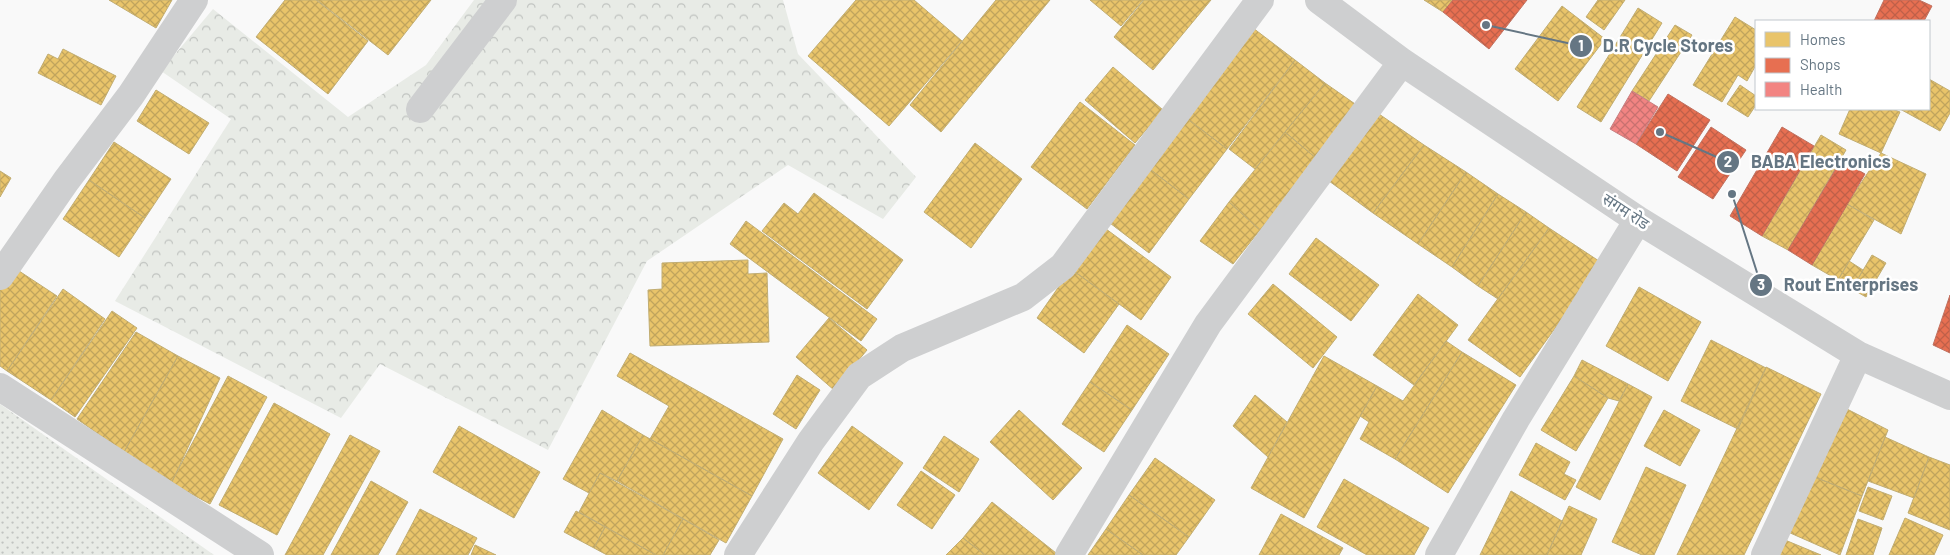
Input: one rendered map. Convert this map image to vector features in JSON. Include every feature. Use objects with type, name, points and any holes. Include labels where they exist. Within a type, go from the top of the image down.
[{"type":"street","points":[[0,276],[66,181],[131,95],[194,0]]},
{"type":"street","points":[[420,109],[504,0]]},
{"type":"street","points":[[738,555],[811,441],[859,376],[902,348],[1023,297],[1063,266],[1260,0]]},
{"type":"street","name":"संगम रोड","points":[[1319,0],[1402,62],[1638,220],[1858,354],[1950,396]]},
{"type":"street","points":[[1068,555],[1208,324],[1402,62]]},
{"type":"street","points":[[1439,555],[1516,419],[1638,220]]},
{"type":"street","points":[[1765,555],[1858,354]]},
{"type":"street","points":[[0,387],[260,555]]},
{"type":"green space","points":[[474,0],[783,0],[798,54],[916,177],[883,219],[788,165],[647,261],[548,450],[380,364],[341,418],[115,301],[231,119],[161,71],[213,9],[348,117],[426,65]]},
{"type":"green space","points":[[0,404],[214,555],[0,555]]},
{"type":"building: Homes","points":[[109,0],[172,0],[156,28]]},
{"type":"building: Homes","points":[[285,0],[316,0],[368,41],[328,94],[256,37]]},
{"type":"building: Homes","points":[[317,0],[431,0],[388,55]]},
{"type":"building: Homes","points":[[856,0],[914,0],[962,41],[889,126],[808,56]]},
{"type":"building: Homes","points":[[996,0],[1050,0],[941,132],[910,105]]},
{"type":"building: Homes","points":[[1090,0],[1143,0],[1121,26]]},
{"type":"building: Homes","points":[[1144,0],[1211,0],[1153,70],[1114,37]]},
{"type":"building: Homes","points":[[1424,0],[1453,0],[1443,12]]},
{"type":"building: Homes","points":[[1598,0],[1625,0],[1604,30],[1586,17]]},
{"type":"building: Homes","points":[[1562,6],[1605,39],[1558,101],[1515,69]]},
{"type":"building: Homes","points":[[1638,8],[1662,23],[1601,122],[1577,107]]},
{"type":"building: Homes","points":[[1735,17],[1755,29],[1755,67],[1747,81],[1738,75],[1722,102],[1693,85]]},
{"type":"building: Homes","points":[[1675,25],[1692,35],[1649,101],[1632,91]]},
{"type":"building: Homes","points":[[1253,28],[1295,60],[1227,149],[1185,117]]},
{"type":"building: Homes","points":[[63,49],[116,76],[101,105],[38,73],[48,54],[58,59]]},
{"type":"building: Homes","points":[[1295,60],[1325,83],[1255,169],[1229,149]]},
{"type":"building: Homes","points":[[1113,67],[1163,110],[1135,143],[1085,100]]},
{"type":"building: Homes","points":[[1930,80],[1950,91],[1950,113],[1940,131],[1902,110],[1930,110]]},
{"type":"building: Homes","points":[[1325,83],[1358,106],[1317,159],[1285,132]]},
{"type":"building: Homes","points":[[1740,85],[1755,95],[1755,106],[1748,117],[1727,104]]},
{"type":"building: Homes","points":[[156,90],[209,123],[189,154],[137,121]]},
{"type":"building: Homes","points":[[1080,102],[1135,145],[1087,209],[1031,167]]},
{"type":"building: Homes","points":[[1850,110],[1895,110],[1900,112],[1881,153],[1839,134]]},
{"type":"building: Homes","points":[[1379,114],[1424,145],[1373,213],[1329,181]]},
{"type":"building: Homes","points":[[1185,117],[1227,149],[1189,199],[1147,167]]},
{"type":"building: Homes","points":[[1285,132],[1317,159],[1260,230],[1229,202]]},
{"type":"building: Homes","points":[[1821,135],[1846,150],[1788,250],[1762,236]]},
{"type":"building: Homes","points":[[114,142],[171,179],[145,218],[89,180]]},
{"type":"building: Homes","points":[[975,143],[1022,179],[971,248],[924,212]]},
{"type":"building: Homes","points":[[1424,145],[1466,172],[1418,244],[1373,213]]},
{"type":"building: Homes","points":[[1881,153],[1926,174],[1901,234],[1847,204]]},
{"type":"building: Homes","points":[[1147,167],[1189,199],[1149,253],[1106,220]]},
{"type":"building: Homes","points":[[0,171],[11,178],[0,197]]},
{"type":"building: Homes","points":[[1466,172],[1498,194],[1452,267],[1418,244]]},
{"type":"building: Homes","points":[[89,180],[145,218],[119,257],[63,219]]},
{"type":"building: Homes","points":[[814,193],[903,260],[867,309],[762,231],[784,203],[798,214]]},
{"type":"building: Homes","points":[[1498,194],[1526,212],[1478,286],[1452,267]]},
{"type":"building: Homes","points":[[1229,202],[1260,230],[1233,264],[1200,241]]},
{"type":"building: Homes","points":[[1847,204],[1874,220],[1838,280],[1812,265]]},
{"type":"building: Homes","points":[[1526,212],[1549,228],[1498,299],[1478,286]]},
{"type":"building: Homes","points":[[746,221],[877,319],[861,341],[730,244]]},
{"type":"building: Homes","points":[[1102,226],[1171,277],[1141,320],[1071,269]]},
{"type":"building: Homes","points":[[1549,228],[1602,263],[1520,377],[1468,340]]},
{"type":"building: Homes","points":[[1316,238],[1379,285],[1351,321],[1289,274]]},
{"type":"building: Homes","points":[[1872,255],[1886,263],[1866,297],[1852,289]]},
{"type":"building: Homes","points":[[748,260],[748,274],[767,273],[769,342],[650,346],[648,290],[662,289],[662,263]]},
{"type":"building: Homes","points":[[1849,261],[1863,270],[1852,289],[1838,280]]},
{"type":"building: Homes","points":[[13,267],[57,296],[7,371],[0,366],[0,287]]},
{"type":"building: Homes","points":[[1071,269],[1119,304],[1084,353],[1037,318]]},
{"type":"building: Homes","points":[[1273,284],[1337,337],[1313,368],[1248,314]]},
{"type":"building: Homes","points":[[1639,287],[1701,322],[1668,381],[1606,346]]},
{"type":"building: Homes","points":[[63,289],[105,319],[51,400],[7,371]]},
{"type":"building: Homes","points":[[1418,294],[1458,325],[1414,385],[1373,355]]},
{"type":"building: Homes","points":[[112,311],[137,328],[75,417],[51,400]]},
{"type":"building: Homes","points":[[829,318],[867,350],[834,390],[796,357]]},
{"type":"building: Homes","points":[[1127,325],[1169,354],[1132,410],[1090,382]]},
{"type":"building: Homes","points":[[136,332],[178,356],[124,452],[77,419]]},
{"type":"building: Homes","points":[[1711,340],[1766,368],[1738,429],[1681,401]]},
{"type":"building: Homes","points":[[1446,341],[1462,352],[1395,459],[1360,439],[1369,422],[1360,416],[1377,386],[1403,401]]},
{"type":"building: Homes","points":[[1462,352],[1516,385],[1448,493],[1395,459]]},
{"type":"building: Homes","points":[[630,353],[783,439],[752,496],[650,439],[669,406],[617,376]]},
{"type":"building: Homes","points":[[178,356],[220,378],[172,482],[124,452]]},
{"type":"building: Homes","points":[[1324,356],[1377,386],[1304,518],[1251,488]]},
{"type":"building: Homes","points":[[1582,360],[1628,384],[1619,401],[1608,398],[1574,376]]},
{"type":"building: Homes","points":[[1766,367],[1821,394],[1744,555],[1677,555]]},
{"type":"building: Homes","points":[[797,375],[820,390],[796,429],[773,414]]},
{"type":"building: Homes","points":[[228,376],[267,397],[210,504],[171,483]]},
{"type":"building: Homes","points":[[1574,376],[1608,398],[1576,451],[1541,430]]},
{"type":"building: Homes","points":[[1090,382],[1132,410],[1104,452],[1062,424]]},
{"type":"building: Homes","points":[[1628,384],[1652,397],[1600,500],[1576,487]]},
{"type":"building: Homes","points":[[1255,395],[1287,422],[1268,457],[1233,426]]},
{"type":"building: Homes","points":[[274,403],[330,434],[277,535],[219,505]]},
{"type":"building: Homes","points":[[1843,407],[1888,430],[1862,496],[1812,476]]},
{"type":"building: Homes","points":[[602,410],[643,435],[617,481],[600,473],[589,493],[563,479]]},
{"type":"building: Homes","points":[[1019,410],[1082,468],[1053,500],[990,442]]},
{"type":"building: Homes","points":[[1664,410],[1700,430],[1680,466],[1644,446]]},
{"type":"building: Homes","points":[[459,426],[540,472],[514,518],[433,472]]},
{"type":"building: Homes","points":[[852,426],[903,463],[869,510],[818,473]]},
{"type":"building: Homes","points":[[350,435],[380,451],[323,555],[285,555]]},
{"type":"building: Homes","points":[[643,435],[752,496],[726,543],[617,481]]},
{"type":"building: Homes","points":[[944,436],[979,459],[959,492],[923,468]]},
{"type":"building: Homes","points":[[1885,437],[1929,457],[1914,498],[1868,481]]},
{"type":"building: Homes","points":[[1536,443],[1570,462],[1564,474],[1576,480],[1565,500],[1519,475]]},
{"type":"building: Homes","points":[[1929,457],[1950,465],[1950,530],[1908,513]]},
{"type":"building: Homes","points":[[1155,458],[1215,500],[1189,537],[1129,495]]},
{"type":"building: Homes","points":[[1646,467],[1686,485],[1654,555],[1642,555],[1612,542]]},
{"type":"building: Homes","points":[[921,471],[955,495],[932,529],[897,505]]},
{"type":"building: Homes","points":[[600,473],[683,519],[663,555],[656,555],[579,512]]},
{"type":"building: Homes","points":[[1812,476],[1862,496],[1840,555],[1788,532]]},
{"type":"building: Homes","points":[[1344,479],[1429,528],[1414,555],[1367,555],[1317,527]]},
{"type":"building: Homes","points":[[371,481],[408,502],[378,555],[331,555]]},
{"type":"building: Homes","points":[[1868,487],[1892,496],[1883,520],[1859,511]]},
{"type":"building: Homes","points":[[1511,491],[1562,521],[1547,555],[1480,555]]},
{"type":"building: Homes","points":[[1129,495],[1189,537],[1176,555],[1143,555],[1106,529]]},
{"type":"building: Homes","points":[[992,502],[1056,553],[1054,555],[985,555],[963,538]]},
{"type":"building: Homes","points":[[1569,506],[1597,519],[1581,555],[1547,555]]},
{"type":"building: Homes","points":[[420,509],[477,538],[468,555],[396,555]]},
{"type":"building: Homes","points":[[576,511],[605,527],[594,548],[564,532]]},
{"type":"building: Homes","points":[[1281,514],[1343,548],[1339,555],[1259,555]]},
{"type":"building: Homes","points":[[1905,518],[1943,535],[1934,555],[1889,555]]},
{"type":"building: Homes","points":[[683,519],[719,540],[710,555],[663,555]]},
{"type":"building: Homes","points":[[1858,519],[1882,528],[1873,555],[1846,555]]},
{"type":"building: Homes","points":[[605,527],[656,555],[607,555],[594,548]]},
{"type":"building: Homes","points":[[1106,529],[1143,555],[1088,555]]},
{"type":"building: Homes","points":[[963,538],[985,555],[946,555]]},
{"type":"building: Homes","points":[[1785,540],[1821,555],[1778,555]]},
{"type":"building: Homes","points":[[475,545],[496,555],[471,555]]},
{"type":"building: Shops","points":[[1453,0],[1527,0],[1489,49],[1443,12]]},
{"type":"building: Shops","points":[[1884,0],[1919,0],[1932,6],[1925,20],[1874,20]]},
{"type":"building: Shops","points":[[1668,94],[1710,120],[1677,171],[1636,144]]},
{"type":"building: Shops","points":[[1711,127],[1746,150],[1713,199],[1678,177]]},
{"type":"building: Shops","points":[[1782,127],[1814,146],[1762,236],[1730,216]]},
{"type":"building: Shops","points":[[1841,160],[1865,174],[1812,265],[1788,250]]},
{"type":"building: Shops","points":[[1950,295],[1950,353],[1933,345]]},
{"type":"building: Health","points":[[1632,91],[1658,107],[1636,144],[1610,129]]},
{"type":"place","name":"D.R Cycle Stores","points":[[1486,25]]},
{"type":"place","name":"BABA Electronics","points":[[1660,132]]},
{"type":"place","name":"Rout Enterprises","points":[[1732,194]]}]
